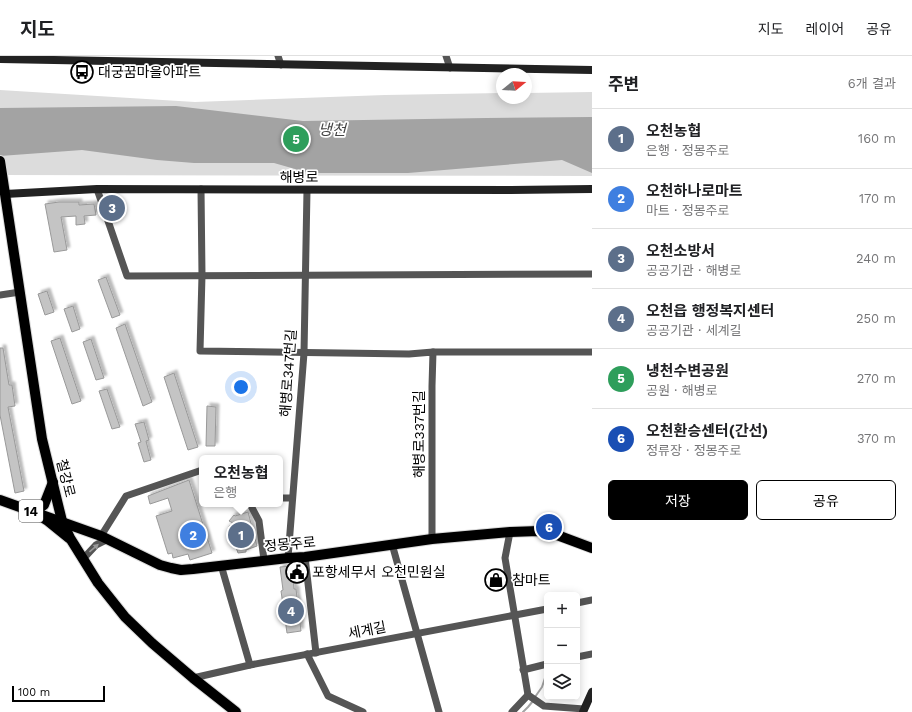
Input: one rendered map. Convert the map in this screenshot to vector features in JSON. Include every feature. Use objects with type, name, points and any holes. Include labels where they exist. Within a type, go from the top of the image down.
[{"type":"main road","points":[[0,59],[108,58],[281,65],[592,70]]},
{"type":"main road","name":"철강로","points":[[0,161],[42,439],[62,521],[72,541],[98,583],[124,617],[193,678],[236,712]]},
{"type":"main road","name":"해병로","points":[[5,194],[97,189],[592,189]]},
{"type":"main road","points":[[53,482],[44,505],[34,512],[48,521],[72,541]]},
{"type":"main road","points":[[56,495],[67,515],[80,528],[73,534],[72,541]]},
{"type":"main road","name":"정몽주로","points":[[0,500],[104,537],[160,565],[181,570],[264,560],[305,557],[432,539],[510,532],[540,531],[557,535],[592,548]]},
{"type":"main road","points":[[584,711],[592,692]]},
{"type":"street","points":[[278,56],[281,65]]},
{"type":"street","points":[[446,56],[450,68]]},
{"type":"street","points":[[97,189],[127,276],[592,274]]},
{"type":"street","points":[[201,189],[202,275],[200,351],[409,354],[433,352],[592,352]]},
{"type":"street","name":"해병로347번길","points":[[288,558],[304,353],[307,190]]},
{"type":"street","points":[[0,295],[20,292]]},
{"type":"street","name":"해병로337번길","points":[[432,539],[433,352]]},
{"type":"street","points":[[83,559],[104,537],[126,496],[199,471]]},
{"type":"street","points":[[283,498],[292,498]]},
{"type":"street","points":[[252,507],[259,521],[264,560]]},
{"type":"street","points":[[510,532],[505,558],[523,670],[529,696],[544,706],[584,711]]},
{"type":"street","points":[[392,544],[439,712]]},
{"type":"street","points":[[305,557],[316,653]]},
{"type":"street","points":[[222,565],[250,665]]},
{"type":"street","points":[[580,602],[592,600]]},
{"type":"street","name":"세계길","points":[[193,678],[250,665],[544,610]]},
{"type":"street","points":[[307,654],[328,696],[363,712]]},
{"type":"street","points":[[580,656],[592,654]]},
{"type":"street","points":[[523,670],[544,665]]},
{"type":"street","points":[[512,712],[529,696]]},
{"type":"shaded area","points":[[0,90],[195,102],[385,95],[496,93],[496,104],[532,104],[532,93],[592,92],[592,176],[0,175]]},
{"type":"water","name":"냉천","points":[[176,106],[303,121],[592,117],[592,173],[562,160],[408,173],[309,173],[274,163],[194,163],[157,160],[82,150],[0,156],[0,108]]},
{"type":"building","points":[[79,202],[79,205],[94,204],[96,215],[84,216],[85,224],[76,225],[76,216],[61,217],[67,250],[54,252],[45,204]]},
{"type":"building","points":[[106,277],[120,315],[112,318],[98,280]]},
{"type":"building","points":[[47,291],[54,312],[45,315],[38,294]]},
{"type":"building","points":[[73,306],[80,329],[72,332],[64,309]]},
{"type":"building","points":[[125,324],[152,402],[143,406],[116,328]]},
{"type":"building","points":[[60,338],[81,401],[72,404],[51,341]]},
{"type":"building","points":[[91,339],[104,378],[96,380],[83,342]]},
{"type":"building","points":[[0,348],[3,348],[9,385],[12,385],[15,406],[8,407],[24,491],[15,493],[0,415]]},
{"type":"building","points":[[174,373],[198,447],[188,450],[164,377]]},
{"type":"building","points":[[107,389],[120,427],[112,429],[99,391]]},
{"type":"building","points":[[207,406],[216,407],[215,446],[206,446]]},
{"type":"building","points":[[144,422],[149,440],[146,441],[151,460],[144,462],[138,443],[141,442],[135,424]]},
{"type":"building","points":[[189,480],[212,553],[190,560],[188,554],[173,558],[172,553],[168,554],[156,516],[172,511],[168,498],[150,504],[148,496]]},
{"type":"building","points":[[248,512],[257,546],[246,550],[246,552],[238,553],[229,526],[235,524],[229,521],[234,515]]},
{"type":"building","points":[[301,566],[302,576],[293,577],[294,589],[296,589],[301,631],[287,633],[281,591],[283,590],[280,567]]},
{"type":"waterway","points":[[535,697],[544,681]]},
{"type":"waterway","points":[[523,712],[533,701]]},
{"type":"place","name":"대궁꿈마을아파트","points":[[82,72]]},
{"type":"place","name":"냉천수변공원","points":[[296,139]]},
{"type":"place","name":"오천소방서","points":[[112,208]]},
{"type":"place","name":"오천환승센터(간선)","points":[[549,527]]},
{"type":"place","name":"오천하나로마트","points":[[193,535]]},
{"type":"place","name":"오천농협","points":[[241,535]]},
{"type":"place","name":"포항세무서 오천민원실","points":[[297,572]]},
{"type":"place","name":"참마트","points":[[496,580]]},
{"type":"place","name":"오천읍 행정복지센터","points":[[291,611]]}]
